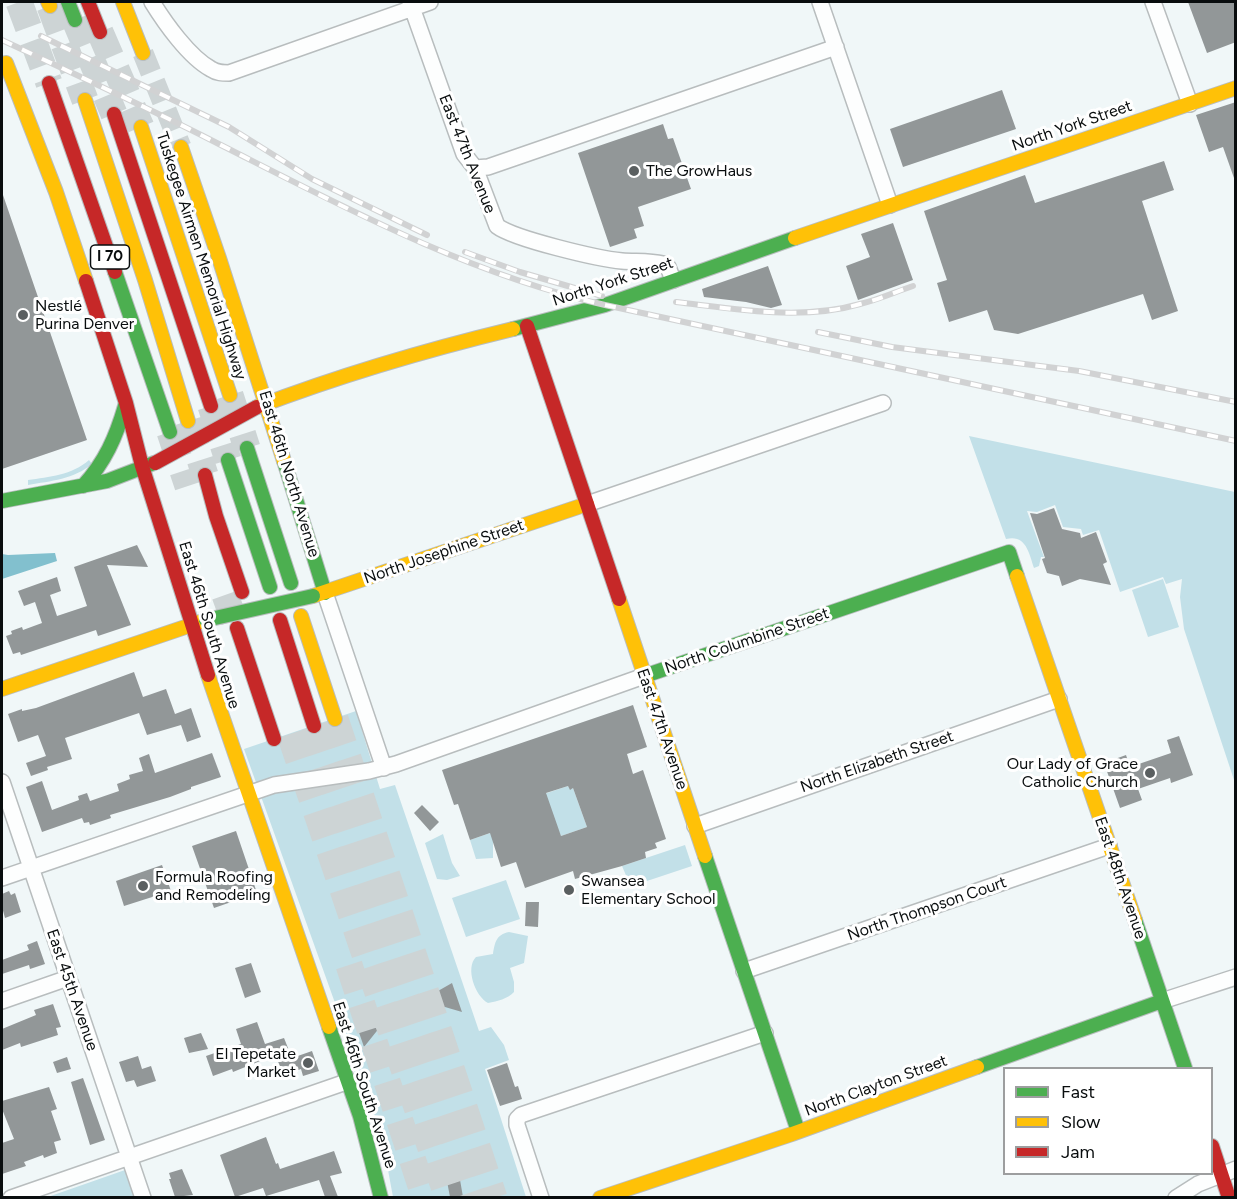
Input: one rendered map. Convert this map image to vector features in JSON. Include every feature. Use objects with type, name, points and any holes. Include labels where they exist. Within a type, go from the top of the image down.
[{"type":"main road","points":[[68,2],[75,20]]},
{"type":"main road","points":[[88,2],[100,32]]},
{"type":"main road","points":[[123,2],[143,53]]},
{"type":"main road","name":"East 46th South Avenue","points":[[6,63],[56,192],[148,465],[192,624],[221,717],[349,1081],[369,1144],[381,1197]]},
{"type":"main road","name":"I 70","points":[[49,83],[170,432]]},
{"type":"main road","name":"North York Street","points":[[2,501],[53,493],[108,480],[148,465],[262,405],[322,383],[435,348],[604,305],[1236,88]]},
{"type":"main road","points":[[85,100],[145,280],[188,421]]},
{"type":"main road","points":[[114,114],[211,406]]},
{"type":"main road","name":"Tuskegee Airmen Memorial Highway","points":[[141,127],[230,395]]},
{"type":"main road","name":"East 46th North Avenue","points":[[181,147],[207,219],[319,595]]},
{"type":"main road","name":"East 47th Avenue","points":[[527,326],[798,1131]]},
{"type":"main road","points":[[83,486],[102,465],[111,450],[126,403]]},
{"type":"main road","points":[[247,448],[291,583]]},
{"type":"main road","points":[[228,460],[270,587]]},
{"type":"main road","points":[[205,475],[216,516],[242,592]]},
{"type":"main road","name":"North Josephine Street","points":[[2,688],[192,624],[319,595],[587,504]]},
{"type":"main road","name":"North Columbine Street","points":[[644,676],[1009,552]]},
{"type":"main road","name":"East 48th Avenue","points":[[1009,552],[1185,1067]]},
{"type":"main road","points":[[301,616],[334,719]]},
{"type":"main road","points":[[280,620],[314,726]]},
{"type":"main road","points":[[237,628],[274,739]]},
{"type":"main road","name":"North Clayton Street","points":[[600,1197],[798,1131],[1162,1001]]},
{"type":"main road","points":[[1213,1148],[1228,1172],[1229,1197]]},
{"type":"street","points":[[153,2],[190,52],[210,69],[219,73],[229,73],[411,4],[430,2]]},
{"type":"street","points":[[820,2],[890,205]]},
{"type":"street","points":[[1153,2],[1190,104]]},
{"type":"street","name":"East 47th Avenue","points":[[411,4],[464,154],[476,168],[497,226],[503,230],[602,258],[663,264],[668,267],[673,280]]},
{"type":"street","points":[[476,168],[488,167],[836,47]]},
{"type":"street","name":"North Josephine Street","points":[[587,504],[883,403]]},
{"type":"street","name":"East 46th North Avenue","points":[[319,595],[379,769]]},
{"type":"street","name":"North Columbine Street","points":[[2,878],[274,785],[379,769],[644,676]]},
{"type":"street","name":"North Elizabeth Street","points":[[695,825],[1059,699]]},
{"type":"street","name":"East 45th Avenue","points":[[2,782],[143,1197]]},
{"type":"street","name":"North Thompson Court","points":[[744,971],[1109,846]]},
{"type":"street","points":[[1162,1001],[1236,977]]},
{"type":"street","points":[[2,1001],[68,978]]},
{"type":"street","points":[[541,1197],[517,1125],[519,1117],[765,1033]]},
{"type":"street","points":[[11,1197],[349,1081]]},
{"type":"street","points":[[1176,1197],[1198,1184],[1228,1172]]},
{"type":"shaded area","points":[[969,436],[1235,492],[1235,783],[1184,629],[1180,597],[1182,579],[1166,584],[1163,577],[1120,592],[1099,530],[1083,535],[1081,529],[1063,527],[1055,505],[1037,512],[1027,511],[1044,557],[1041,557],[1039,566],[1034,568],[1026,546],[1018,539],[1006,539]]},
{"type":"shaded area","points":[[89,460],[92,464],[78,473],[62,479],[28,485],[28,480],[68,472]]},
{"type":"shaded area","points":[[1163,579],[1179,627],[1148,637],[1132,590]]},
{"type":"shaded area","points":[[356,711],[380,789],[395,785],[479,1031],[491,1027],[504,1045],[509,1060],[485,1069],[526,1197],[393,1197],[383,1143],[373,1110],[364,1099],[348,1054],[349,1042],[244,749]]},
{"type":"shaded area","points":[[568,786],[570,789],[573,788],[587,827],[561,836],[541,795]]},
{"type":"shaded area","points":[[493,832],[493,858],[476,859],[470,840]]},
{"type":"shaded area","points":[[443,834],[452,863],[460,876],[447,880],[437,879],[425,843]]},
{"type":"shaded area","points":[[685,845],[692,866],[638,884],[628,880],[622,866]]},
{"type":"shaded area","points":[[506,880],[520,919],[466,937],[452,898]]},
{"type":"shaded area","points":[[509,932],[528,936],[524,963],[510,968],[514,992],[505,998],[488,1003],[476,988],[471,968],[476,957],[493,954],[497,940],[501,935]]},
{"type":"shaded area","points":[[125,1170],[135,1197],[45,1198]]},
{"type":"water","points":[[55,553],[57,561],[2,579],[2,554]]},
{"type":"building","points":[[1188,2],[1236,2],[1236,42],[1207,53]]},
{"type":"building","points":[[1002,90],[1016,129],[903,167],[890,129]]},
{"type":"building","points":[[1236,102],[1236,178],[1234,178],[1223,147],[1209,152],[1196,115]]},
{"type":"building","name":"The GrowHaus","points":[[663,124],[668,139],[673,138],[691,189],[638,207],[644,226],[634,229],[637,238],[610,247],[578,153]]},
{"type":"building","points":[[1164,161],[1174,190],[1142,201],[1178,311],[1152,320],[1143,294],[1018,334],[994,330],[987,310],[949,322],[937,283],[947,280],[924,211],[1025,175],[1035,203]]},
{"type":"building","name":"Nestlé Purina Denver","points":[[2,196],[87,440],[2,469]]},
{"type":"building","points":[[893,223],[913,280],[858,300],[846,266],[870,257],[861,234]]},
{"type":"building","points":[[768,266],[782,305],[771,308],[746,302],[704,297],[702,289]]},
{"type":"building","points":[[1054,508],[1062,529],[1080,533],[1081,538],[1096,532],[1107,562],[1103,564],[1111,585],[1080,579],[1062,586],[1059,576],[1047,573],[1042,559],[1045,558],[1030,513],[1037,514]]},
{"type":"building","points":[[137,545],[148,567],[107,565],[131,625],[98,636],[96,630],[21,655],[20,652],[13,654],[6,636],[12,634],[11,631],[22,627],[23,630],[42,623],[35,602],[24,606],[18,591],[57,577],[61,591],[50,595],[57,616],[87,606],[74,567]]},
{"type":"building","points":[[134,672],[143,697],[166,689],[175,714],[191,708],[201,737],[187,742],[181,725],[147,735],[139,713],[65,738],[72,759],[47,767],[48,770],[31,776],[26,763],[46,756],[38,735],[18,742],[8,714],[22,709],[22,711],[36,708]]},
{"type":"building","points":[[633,705],[647,747],[627,754],[633,774],[643,770],[666,839],[655,843],[657,848],[645,852],[646,858],[575,879],[573,871],[525,888],[516,862],[501,867],[490,833],[470,840],[458,804],[454,805],[442,770]],"holes":[[[568,786],[570,790],[573,788],[587,827],[561,836],[546,793]]]},
{"type":"building","name":"Our Lady of Grace Catholic Church","points":[[1179,736],[1193,775],[1171,783],[1170,778],[1138,789],[1142,800],[1120,808],[1104,763],[1126,755],[1130,767],[1171,753],[1167,740]]},
{"type":"building","points":[[212,753],[221,777],[170,797],[110,815],[111,818],[90,825],[89,822],[84,823],[82,818],[42,832],[26,787],[42,781],[52,810],[79,800],[78,796],[87,793],[90,801],[119,791],[117,784],[130,779],[129,775],[143,771],[139,758],[149,754],[155,773]]},
{"type":"building","points":[[422,805],[439,822],[430,831],[414,813]]},
{"type":"building","points":[[236,831],[257,893],[214,908],[192,846]]},
{"type":"building","name":"Formula Roofing and Remodeling","points":[[162,865],[171,891],[124,906],[116,881]]},
{"type":"building","points":[[9,891],[11,895],[15,893],[21,912],[5,918],[2,894]]},
{"type":"building","points":[[526,902],[539,902],[538,927],[525,926]]},
{"type":"building","points":[[37,941],[45,964],[30,969],[29,965],[2,974],[2,960],[29,950],[27,945]]},
{"type":"building","points":[[251,963],[261,992],[245,998],[235,968]]},
{"type":"building","points":[[452,983],[462,1012],[445,1007],[410,1007]]},
{"type":"building","points":[[53,1004],[61,1027],[56,1028],[58,1035],[21,1047],[20,1043],[2,1050],[2,1029],[36,1015],[34,1010]]},
{"type":"building","points":[[396,1011],[380,1027],[364,1047],[353,1015]]},
{"type":"building","points":[[257,1022],[265,1044],[284,1038],[292,1058],[312,1051],[319,1071],[303,1076],[301,1069],[284,1075],[275,1055],[233,1072],[232,1069],[213,1076],[206,1056],[241,1044],[236,1029]]},
{"type":"building","points":[[201,1033],[208,1049],[189,1053],[184,1038]]},
{"type":"building","points":[[138,1056],[142,1069],[151,1066],[156,1081],[137,1087],[134,1080],[126,1082],[119,1062]]},
{"type":"building","points":[[67,1057],[71,1069],[57,1073],[53,1062]]},
{"type":"building","points":[[507,1063],[515,1087],[518,1086],[522,1099],[500,1106],[487,1070]]},
{"type":"building","points":[[83,1078],[105,1140],[90,1145],[71,1082]]},
{"type":"building","points":[[49,1087],[57,1109],[51,1111],[61,1140],[54,1142],[57,1153],[24,1162],[26,1166],[2,1174],[2,1143],[14,1139],[2,1109],[2,1101]]},
{"type":"building","points":[[266,1137],[280,1169],[334,1151],[342,1173],[330,1176],[338,1197],[325,1197],[319,1180],[266,1196],[263,1188],[235,1197],[220,1155]]},
{"type":"building","points":[[182,1169],[193,1195],[175,1197],[169,1173]]},
{"type":"building","points":[[459,1174],[463,1197],[450,1197],[446,1176]]},
{"type":"tunnel","points":[[19,2],[49,83]]},
{"type":"tunnel","points":[[50,6],[85,100]]},
{"type":"tunnel","points":[[75,20],[114,114]]},
{"type":"tunnel","points":[[100,32],[141,127]]},
{"type":"tunnel","points":[[143,53],[181,147]]},
{"type":"tunnel","points":[[230,395],[247,448]]},
{"type":"tunnel","points":[[211,406],[228,460]]},
{"type":"tunnel","points":[[188,421],[205,475]]},
{"type":"tunnel","points":[[170,432],[188,486]]},
{"type":"tunnel","points":[[225,595],[237,628]]},
{"type":"tunnel","points":[[335,719],[494,1198]]},
{"type":"tunnel","points":[[314,726],[474,1198]]},
{"type":"tunnel","points":[[290,734],[448,1198]]},
{"type":"tunnel","points":[[349,965],[425,1198]]},
{"type":"railway","points":[[41,36],[229,127],[312,179],[427,235]]},
{"type":"railway","points":[[2,40],[159,114],[355,212],[452,256],[502,275],[605,305],[1236,441]]},
{"type":"railway","points":[[465,252],[520,272],[602,296]]},
{"type":"railway","points":[[676,302],[768,312],[815,312],[867,302],[913,286]]},
{"type":"railway","points":[[818,332],[892,347],[1079,371],[1236,402]]},
{"type":"traffic: fast","points":[[68,2],[75,20]]},
{"type":"traffic: fast","points":[[513,329],[605,305],[795,238]]},
{"type":"traffic: fast","points":[[115,272],[170,432]]},
{"type":"traffic: fast","points":[[83,486],[98,468],[109,449],[125,406]]},
{"type":"traffic: fast","points":[[247,448],[291,583]]},
{"type":"traffic: fast","points":[[228,460],[270,587]]},
{"type":"traffic: fast","points":[[284,461],[325,593]]},
{"type":"traffic: fast","points":[[2,501],[107,481],[154,463]]},
{"type":"traffic: fast","points":[[644,676],[1009,552],[1017,576]]},
{"type":"traffic: fast","points":[[206,620],[313,596]]},
{"type":"traffic: fast","points":[[705,856],[798,1131]]},
{"type":"traffic: fast","points":[[1135,920],[1185,1067]]},
{"type":"traffic: fast","points":[[977,1067],[1162,1001]]},
{"type":"traffic: fast","points":[[329,1027],[360,1116],[381,1198]]},
{"type":"traffic: slow","points":[[48,2],[50,6]]},
{"type":"traffic: slow","points":[[123,2],[143,53]]},
{"type":"traffic: slow","points":[[6,63],[56,192],[86,281]]},
{"type":"traffic: slow","points":[[795,238],[1236,88]]},
{"type":"traffic: slow","points":[[85,100],[145,280],[188,421]]},
{"type":"traffic: slow","points":[[141,127],[230,395]]},
{"type":"traffic: slow","points":[[181,147],[284,461]]},
{"type":"traffic: slow","points":[[257,407],[384,364],[513,329]]},
{"type":"traffic: slow","points":[[313,596],[587,504]]},
{"type":"traffic: slow","points":[[1017,576],[1135,920]]},
{"type":"traffic: slow","points":[[619,599],[705,856]]},
{"type":"traffic: slow","points":[[301,616],[335,719]]},
{"type":"traffic: slow","points":[[2,689],[206,620]]},
{"type":"traffic: slow","points":[[208,675],[329,1027]]},
{"type":"traffic: slow","points":[[600,1198],[792,1134],[977,1067]]},
{"type":"traffic: jam","points":[[88,2],[100,32]]},
{"type":"traffic: jam","points":[[49,83],[115,272]]},
{"type":"traffic: jam","points":[[114,114],[211,406]]},
{"type":"traffic: jam","points":[[86,281],[126,403],[142,466],[208,675]]},
{"type":"traffic: jam","points":[[527,326],[619,599]]},
{"type":"traffic: jam","points":[[155,463],[257,407]]},
{"type":"traffic: jam","points":[[205,475],[216,516],[242,592]]},
{"type":"traffic: jam","points":[[280,620],[314,726]]},
{"type":"traffic: jam","points":[[237,628],[274,739]]},
{"type":"traffic: jam","points":[[1213,1149],[1229,1198]]},
{"type":"place","name":"The GrowHaus","points":[[634,171]]},
{"type":"place","name":"Nestlé Purina Denver","points":[[23,315]]},
{"type":"place","name":"Our Lady of Grace Catholic Church","points":[[1150,773]]},
{"type":"place","name":"Formula Roofing and Remodeling","points":[[143,886]]},
{"type":"place","name":"Swansea Elementary School","points":[[569,890]]},
{"type":"place","name":"El Tepetate Market","points":[[308,1063]]}]
